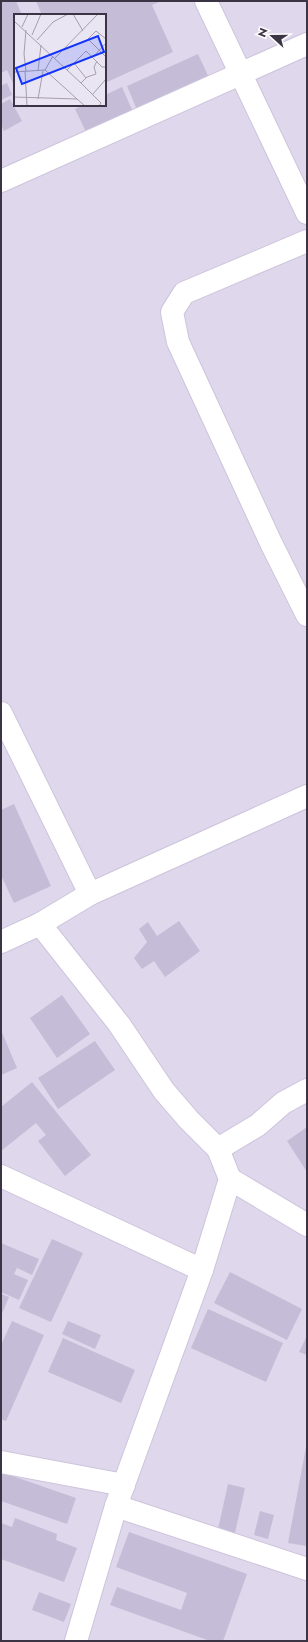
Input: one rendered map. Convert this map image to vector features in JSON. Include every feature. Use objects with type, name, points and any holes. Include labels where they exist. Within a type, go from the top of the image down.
[{"type":"street","points":[[206,1],[307,213]]},
{"type":"street","points":[[1,181],[307,44]]},
{"type":"street","points":[[307,241],[184,293],[172,312],[178,342],[268,536],[307,615]]},
{"type":"street","points":[[1,713],[90,894]]},
{"type":"street","points":[[1,942],[40,924],[90,894],[307,796]]},
{"type":"street","points":[[40,924],[119,1024],[164,1091],[189,1120],[218,1149],[230,1179],[307,1225]]},
{"type":"street","points":[[218,1149],[258,1125],[284,1103],[307,1090]]},
{"type":"street","points":[[1,1176],[202,1270]]},
{"type":"street","points":[[76,1641],[116,1506],[202,1270],[230,1179]]},
{"type":"street","points":[[1,1462],[124,1485]]},
{"type":"street","points":[[116,1506],[307,1569]]},
{"type":"shaded area","points":[[1,1],[307,1],[307,1641],[1,1641]]},
{"type":"building","points":[[1,1],[16,1],[22,14],[14,14],[14,86],[7,70],[1,73]]},
{"type":"building","points":[[36,1],[161,1],[152,5],[173,52],[106,83],[106,14],[42,14]]},
{"type":"building","points":[[198,54],[209,78],[137,110],[127,86]]},
{"type":"building","points":[[7,83],[12,95],[1,100],[1,86]]},
{"type":"building","points":[[122,87],[133,112],[87,134],[75,109],[82,106],[106,106],[106,95]]},
{"type":"building","points":[[10,99],[22,121],[4,131],[1,124],[1,104]]},
{"type":"building","points":[[14,804],[51,886],[14,903],[1,875],[1,810]]},
{"type":"building","points":[[179,921],[200,951],[165,977],[154,961],[142,969],[134,958],[147,942],[139,929],[148,922],[157,936]]},
{"type":"building","points":[[62,995],[90,1034],[57,1058],[30,1018]]},
{"type":"building","points":[[1,1030],[17,1068],[1,1075]]},
{"type":"building","points":[[95,1041],[115,1070],[58,1109],[38,1078]]},
{"type":"building","points":[[32,1082],[91,1155],[65,1176],[38,1141],[46,1135],[36,1123],[1,1151],[1,1107]]},
{"type":"building","points":[[307,1127],[307,1172],[287,1141]]},
{"type":"building","points":[[52,1239],[83,1253],[51,1322],[19,1308]]},
{"type":"building","points":[[1,1243],[39,1259],[32,1275],[17,1268],[14,1274],[28,1280],[19,1300],[1,1292]]},
{"type":"building","points":[[230,1272],[302,1309],[287,1340],[214,1303]]},
{"type":"building","points":[[1,1294],[9,1297],[1,1316]]},
{"type":"building","points":[[208,1309],[283,1343],[266,1382],[191,1348]]},
{"type":"building","points":[[12,1321],[44,1335],[6,1421],[1,1419],[1,1345]]},
{"type":"building","points":[[68,1321],[101,1335],[95,1349],[62,1334]]},
{"type":"building","points":[[307,1336],[307,1355],[299,1352]]},
{"type":"building","points":[[63,1338],[135,1370],[121,1403],[48,1372]]},
{"type":"building","points":[[307,1447],[307,1546],[288,1543]]},
{"type":"building","points":[[1,1472],[76,1498],[67,1524],[1,1501]]},
{"type":"building","points":[[228,1484],[245,1488],[235,1533],[218,1529]]},
{"type":"building","points":[[260,1511],[274,1515],[268,1539],[254,1535]]},
{"type":"building","points":[[15,1518],[57,1534],[56,1540],[77,1548],[64,1582],[1,1559],[1,1523],[12,1527]]},
{"type":"building","points":[[129,1532],[247,1574],[223,1641],[210,1641],[110,1605],[117,1587],[181,1610],[187,1593],[116,1567]]},
{"type":"building","points":[[39,1592],[71,1604],[64,1622],[32,1610]]}]
